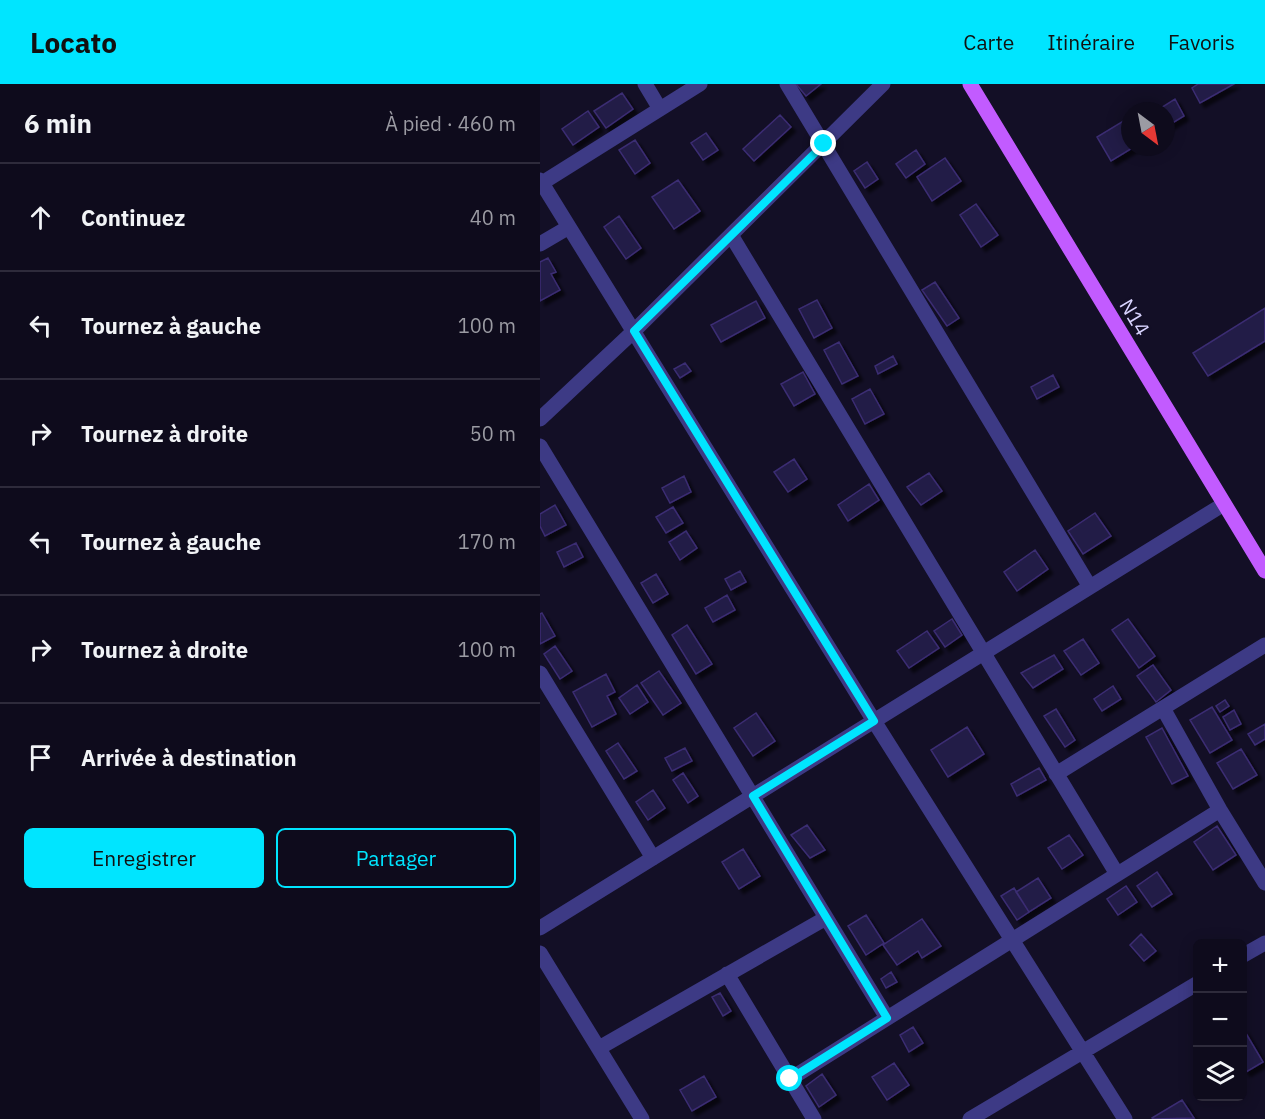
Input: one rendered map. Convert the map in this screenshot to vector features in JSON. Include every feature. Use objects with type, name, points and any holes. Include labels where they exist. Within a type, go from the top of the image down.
[{"type":"main road","name":"N14","points":[[970,84],[1265,571]]},
{"type":"street","points":[[645,84],[660,109]]},
{"type":"street","points":[[700,84],[541,181],[874,721],[1125,1119]]},
{"type":"street","points":[[788,84],[1090,586]]},
{"type":"street","points":[[540,419],[634,331],[883,84]]},
{"type":"street","points":[[540,244],[569,227]]},
{"type":"street","points":[[731,235],[1117,874]]},
{"type":"street","points":[[540,446],[887,1018]]},
{"type":"street","points":[[540,928],[1224,504]]},
{"type":"street","points":[[1056,774],[1164,710],[1265,645]]},
{"type":"street","points":[[540,673],[653,858]]},
{"type":"street","points":[[1164,710],[1220,810],[1265,883]]},
{"type":"street","points":[[790,1079],[1220,810]]},
{"type":"street","points":[[598,1048],[826,918]]},
{"type":"street","points":[[1247,953],[1265,943]]},
{"type":"street","points":[[540,953],[642,1119]]},
{"type":"street","points":[[727,974],[814,1119]]},
{"type":"street","points":[[970,1119],[1193,985]]},
{"type":"building","points":[[796,84],[821,84],[806,96]]},
{"type":"building","points":[[1198,84],[1234,84],[1200,103],[1192,88]]},
{"type":"building","points":[[622,93],[633,109],[606,128],[594,111]]},
{"type":"building","points":[[1175,99],[1184,116],[1175,122],[1175,102],[1170,102]]},
{"type":"building","points":[[588,111],[599,127],[573,145],[562,129]]},
{"type":"building","points":[[780,115],[791,127],[754,161],[743,149]]},
{"type":"building","points":[[1121,122],[1121,155],[1111,161],[1097,137]]},
{"type":"building","points":[[706,133],[718,150],[703,160],[691,143]]},
{"type":"building","points":[[635,140],[650,163],[635,174],[619,150]]},
{"type":"building","points":[[916,150],[925,164],[906,178],[896,164]]},
{"type":"building","points":[[945,158],[961,181],[932,201],[917,177]]},
{"type":"building","points":[[867,162],[878,179],[865,188],[854,171]]},
{"type":"building","points":[[678,180],[700,211],[674,229],[652,197]]},
{"type":"building","points":[[976,204],[998,235],[981,247],[960,215]]},
{"type":"building","points":[[619,216],[641,248],[626,259],[604,227]]},
{"type":"building","points":[[548,258],[556,272],[551,274],[560,290],[540,301],[540,262]]},
{"type":"building","points":[[935,282],[959,318],[947,326],[922,290]]},
{"type":"building","points":[[817,300],[832,328],[814,338],[799,309]]},
{"type":"building","points":[[756,301],[765,318],[721,342],[711,325]]},
{"type":"building","points":[[1265,308],[1265,341],[1208,376],[1193,353]]},
{"type":"building","points":[[839,342],[858,376],[842,384],[824,350]]},
{"type":"building","points":[[893,356],[897,364],[878,374],[875,366]]},
{"type":"building","points":[[685,363],[691,371],[680,378],[674,369]]},
{"type":"building","points":[[803,372],[815,394],[794,406],[781,384]]},
{"type":"building","points":[[1053,375],[1059,387],[1037,399],[1031,387]]},
{"type":"building","points":[[870,389],[884,414],[865,424],[852,399]]},
{"type":"building","points":[[794,459],[807,479],[788,492],[774,472]]},
{"type":"building","points":[[929,473],[942,491],[921,505],[907,487]]},
{"type":"building","points":[[684,476],[691,492],[670,503],[662,488]]},
{"type":"building","points":[[869,484],[879,500],[848,521],[838,505]]},
{"type":"building","points":[[555,505],[566,525],[545,536],[540,526],[540,514]]},
{"type":"building","points":[[673,507],[683,523],[666,533],[656,517]]},
{"type":"building","points":[[1095,513],[1111,536],[1083,554],[1068,531]]},
{"type":"building","points":[[686,531],[697,548],[680,560],[669,542]]},
{"type":"building","points":[[576,543],[583,557],[564,567],[557,552]]},
{"type":"building","points":[[1035,550],[1048,569],[1017,591],[1004,572]]},
{"type":"building","points":[[740,571],[746,582],[731,590],[725,579]]},
{"type":"building","points":[[656,574],[668,594],[653,603],[641,583]]},
{"type":"building","points":[[727,595],[735,610],[713,622],[705,608]]},
{"type":"building","points":[[542,613],[555,636],[540,644],[540,614]]},
{"type":"building","points":[[952,619],[962,635],[945,647],[934,631]]},
{"type":"building","points":[[1128,619],[1155,656],[1139,668],[1112,630]]},
{"type":"building","points":[[687,625],[712,664],[696,674],[672,635]]},
{"type":"building","points":[[927,631],[939,648],[909,668],[897,651]]},
{"type":"building","points":[[1083,639],[1099,663],[1081,675],[1064,651]]},
{"type":"building","points":[[555,646],[572,671],[560,679],[544,654]]},
{"type":"building","points":[[1054,655],[1063,669],[1033,688],[1021,673]]},
{"type":"building","points":[[1153,665],[1171,690],[1156,702],[1137,676]]},
{"type":"building","points":[[659,671],[681,703],[663,715],[641,683]]},
{"type":"building","points":[[606,674],[615,692],[607,696],[616,714],[592,727],[573,692]]},
{"type":"building","points":[[637,685],[648,702],[630,714],[619,698]]},
{"type":"building","points":[[1113,686],[1121,699],[1102,711],[1094,699]]},
{"type":"building","points":[[1225,700],[1229,706],[1220,712],[1216,706]]},
{"type":"building","points":[[1212,707],[1232,740],[1210,753],[1190,720]]},
{"type":"building","points":[[1056,709],[1075,740],[1065,747],[1044,716]]},
{"type":"building","points":[[1234,710],[1241,724],[1230,730],[1223,717]]},
{"type":"building","points":[[756,713],[775,741],[753,756],[734,728]]},
{"type":"building","points":[[1265,724],[1265,739],[1255,745],[1248,734]]},
{"type":"building","points":[[967,727],[984,754],[948,777],[931,750]]},
{"type":"building","points":[[1162,728],[1188,776],[1172,784],[1146,737]]},
{"type":"building","points":[[618,743],[637,771],[624,779],[606,751]]},
{"type":"building","points":[[685,748],[692,761],[672,771],[665,758]]},
{"type":"building","points":[[1241,749],[1257,775],[1233,789],[1217,763]]},
{"type":"building","points":[[1039,768],[1046,780],[1017,796],[1011,784]]},
{"type":"building","points":[[683,773],[698,796],[688,803],[673,780]]},
{"type":"building","points":[[653,790],[665,808],[648,820],[636,802]]},
{"type":"building","points":[[807,825],[825,850],[810,858],[791,835]]},
{"type":"building","points":[[1217,826],[1236,855],[1213,870],[1194,842]]},
{"type":"building","points":[[1069,835],[1083,855],[1062,869],[1048,848]]},
{"type":"building","points":[[743,849],[760,876],[739,889],[722,862]]},
{"type":"building","points":[[1157,872],[1172,894],[1152,907],[1137,886]]},
{"type":"building","points":[[1038,878],[1051,898],[1029,912],[1016,892]]},
{"type":"building","points":[[1126,886],[1137,902],[1118,915],[1107,899]]},
{"type":"building","points":[[1014,888],[1029,912],[1017,920],[1001,896]]},
{"type":"building","points":[[866,915],[884,943],[866,955],[848,926]]},
{"type":"building","points":[[922,919],[941,946],[922,958],[918,951],[897,965],[883,945]]},
{"type":"building","points":[[1141,934],[1156,951],[1144,961],[1130,945]]},
{"type":"building","points":[[891,972],[897,982],[886,988],[881,979]]},
{"type":"building","points":[[720,993],[731,1011],[723,1016],[712,997]]},
{"type":"building","points":[[913,1027],[923,1043],[909,1052],[900,1035]]},
{"type":"building","points":[[1247,1035],[1263,1062],[1247,1071]]},
{"type":"building","points":[[894,1063],[909,1085],[887,1100],[872,1077]]},
{"type":"building","points":[[822,1074],[836,1095],[819,1107],[806,1086]]},
{"type":"building","points":[[704,1076],[716,1097],[692,1111],[680,1090]]},
{"type":"building","points":[[1182,1100],[1194,1118],[1152,1118]]},
{"type":"route","points":[[790,1079],[887,1018],[753,796],[874,721],[634,331],[824,144]]}]
